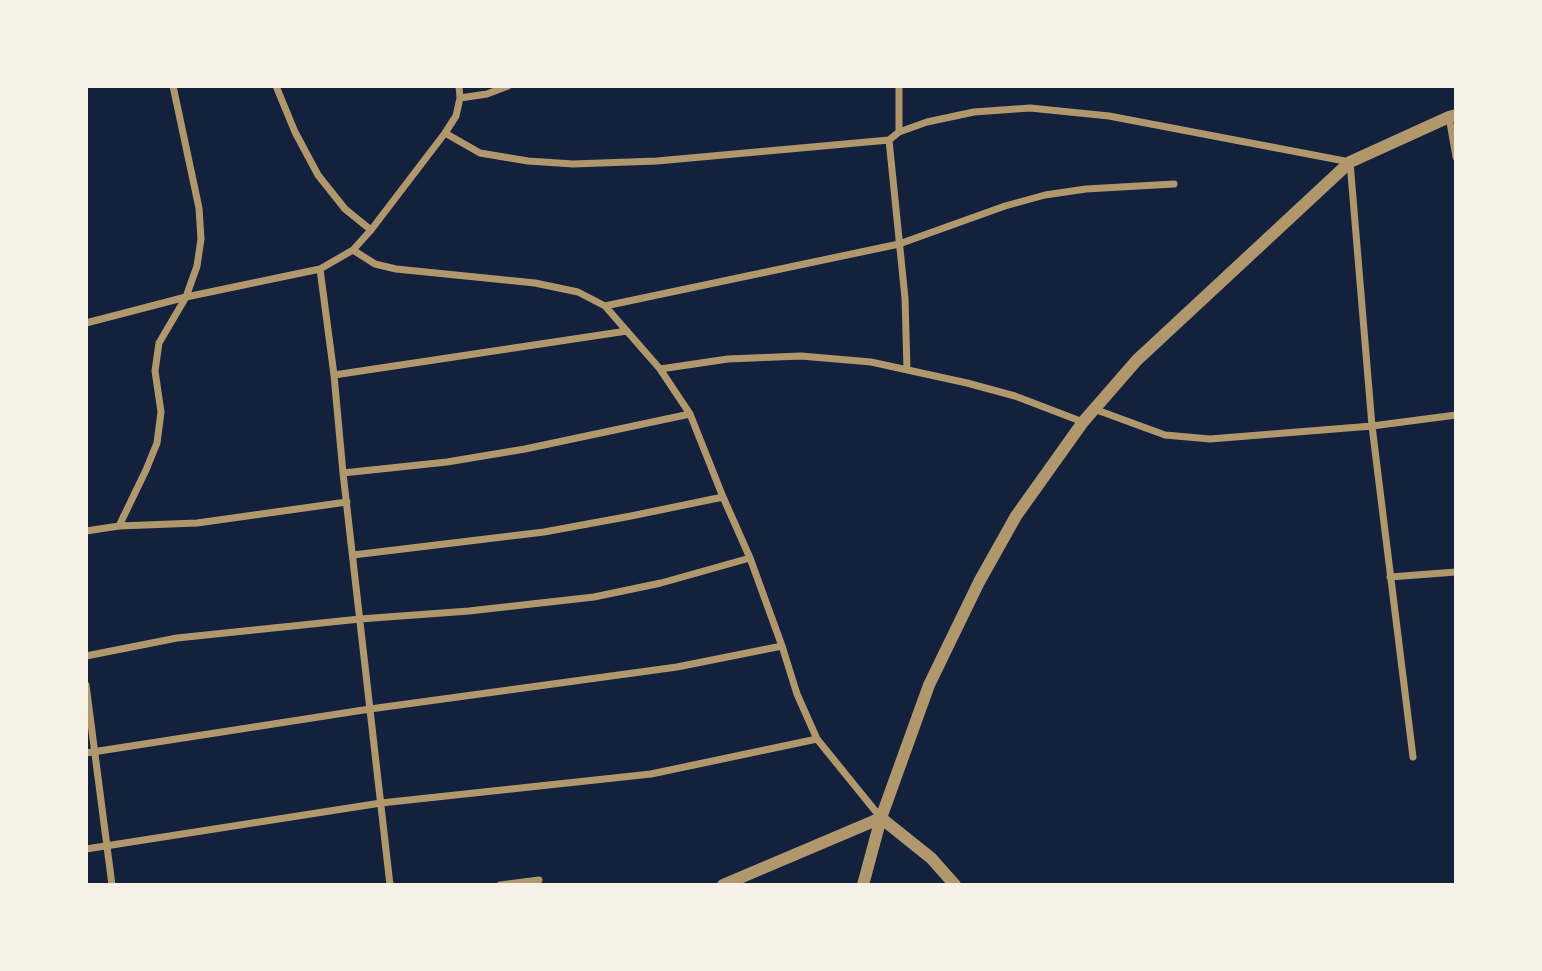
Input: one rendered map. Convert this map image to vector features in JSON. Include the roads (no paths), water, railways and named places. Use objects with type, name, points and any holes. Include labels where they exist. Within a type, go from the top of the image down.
[{"type":"street","points":[[119,526],[157,443],[161,412],[155,371],[159,343],[186,297],[197,266],[201,239],[199,208],[173,86]]},
{"type":"street","points":[[276,86],[295,132],[318,175],[345,209],[371,230]]},
{"type":"street","points":[[86,323],[186,297],[320,268],[353,250],[456,116],[460,99],[459,86]]},
{"type":"street","points":[[460,99],[509,86]]},
{"type":"street","points":[[899,86],[899,132]]},
{"type":"street","points":[[445,133],[480,153],[528,161],[573,164],[657,161],[889,140],[899,132],[927,122],[974,112],[1030,108],[1109,116],[1350,162]]},
{"type":"street","points":[[863,885],[881,818],[929,685],[979,582],[1016,516],[1083,422],[1138,360],[1350,162],[1453,116],[1456,157]]},
{"type":"street","points":[[889,140],[905,298],[907,370]]},
{"type":"street","points":[[1350,162],[1372,426],[1413,757]]},
{"type":"street","points":[[605,306],[899,244],[1005,206],[1045,195],[1086,189],[1174,184]]},
{"type":"street","points":[[353,250],[375,264],[396,269],[535,283],[578,292],[605,306],[660,369],[690,414],[750,558],[797,694],[817,739],[881,818],[931,858],[955,885]]},
{"type":"street","points":[[320,268],[390,885]]},
{"type":"street","points":[[334,375],[627,331]]},
{"type":"street","points":[[660,369],[728,359],[801,356],[871,362],[1015,396],[1083,422]]},
{"type":"street","points":[[1094,409],[1165,435],[1210,439],[1372,426],[1456,415]]},
{"type":"street","points":[[343,474],[447,462],[524,449],[690,414]]},
{"type":"street","points":[[353,555],[544,531],[723,497]]},
{"type":"street","points":[[86,531],[119,526],[197,523],[347,502]]},
{"type":"street","points":[[86,656],[177,638],[594,597],[661,583],[750,558]]},
{"type":"street","points":[[1390,577],[1456,572]]},
{"type":"street","points":[[86,754],[370,709],[677,667],[782,646]]},
{"type":"street","points":[[86,685],[112,885]]},
{"type":"street","points":[[86,849],[381,803],[650,774],[817,739]]},
{"type":"street","points":[[723,885],[881,818]]},
{"type":"street","points":[[500,885],[539,880]]}]
